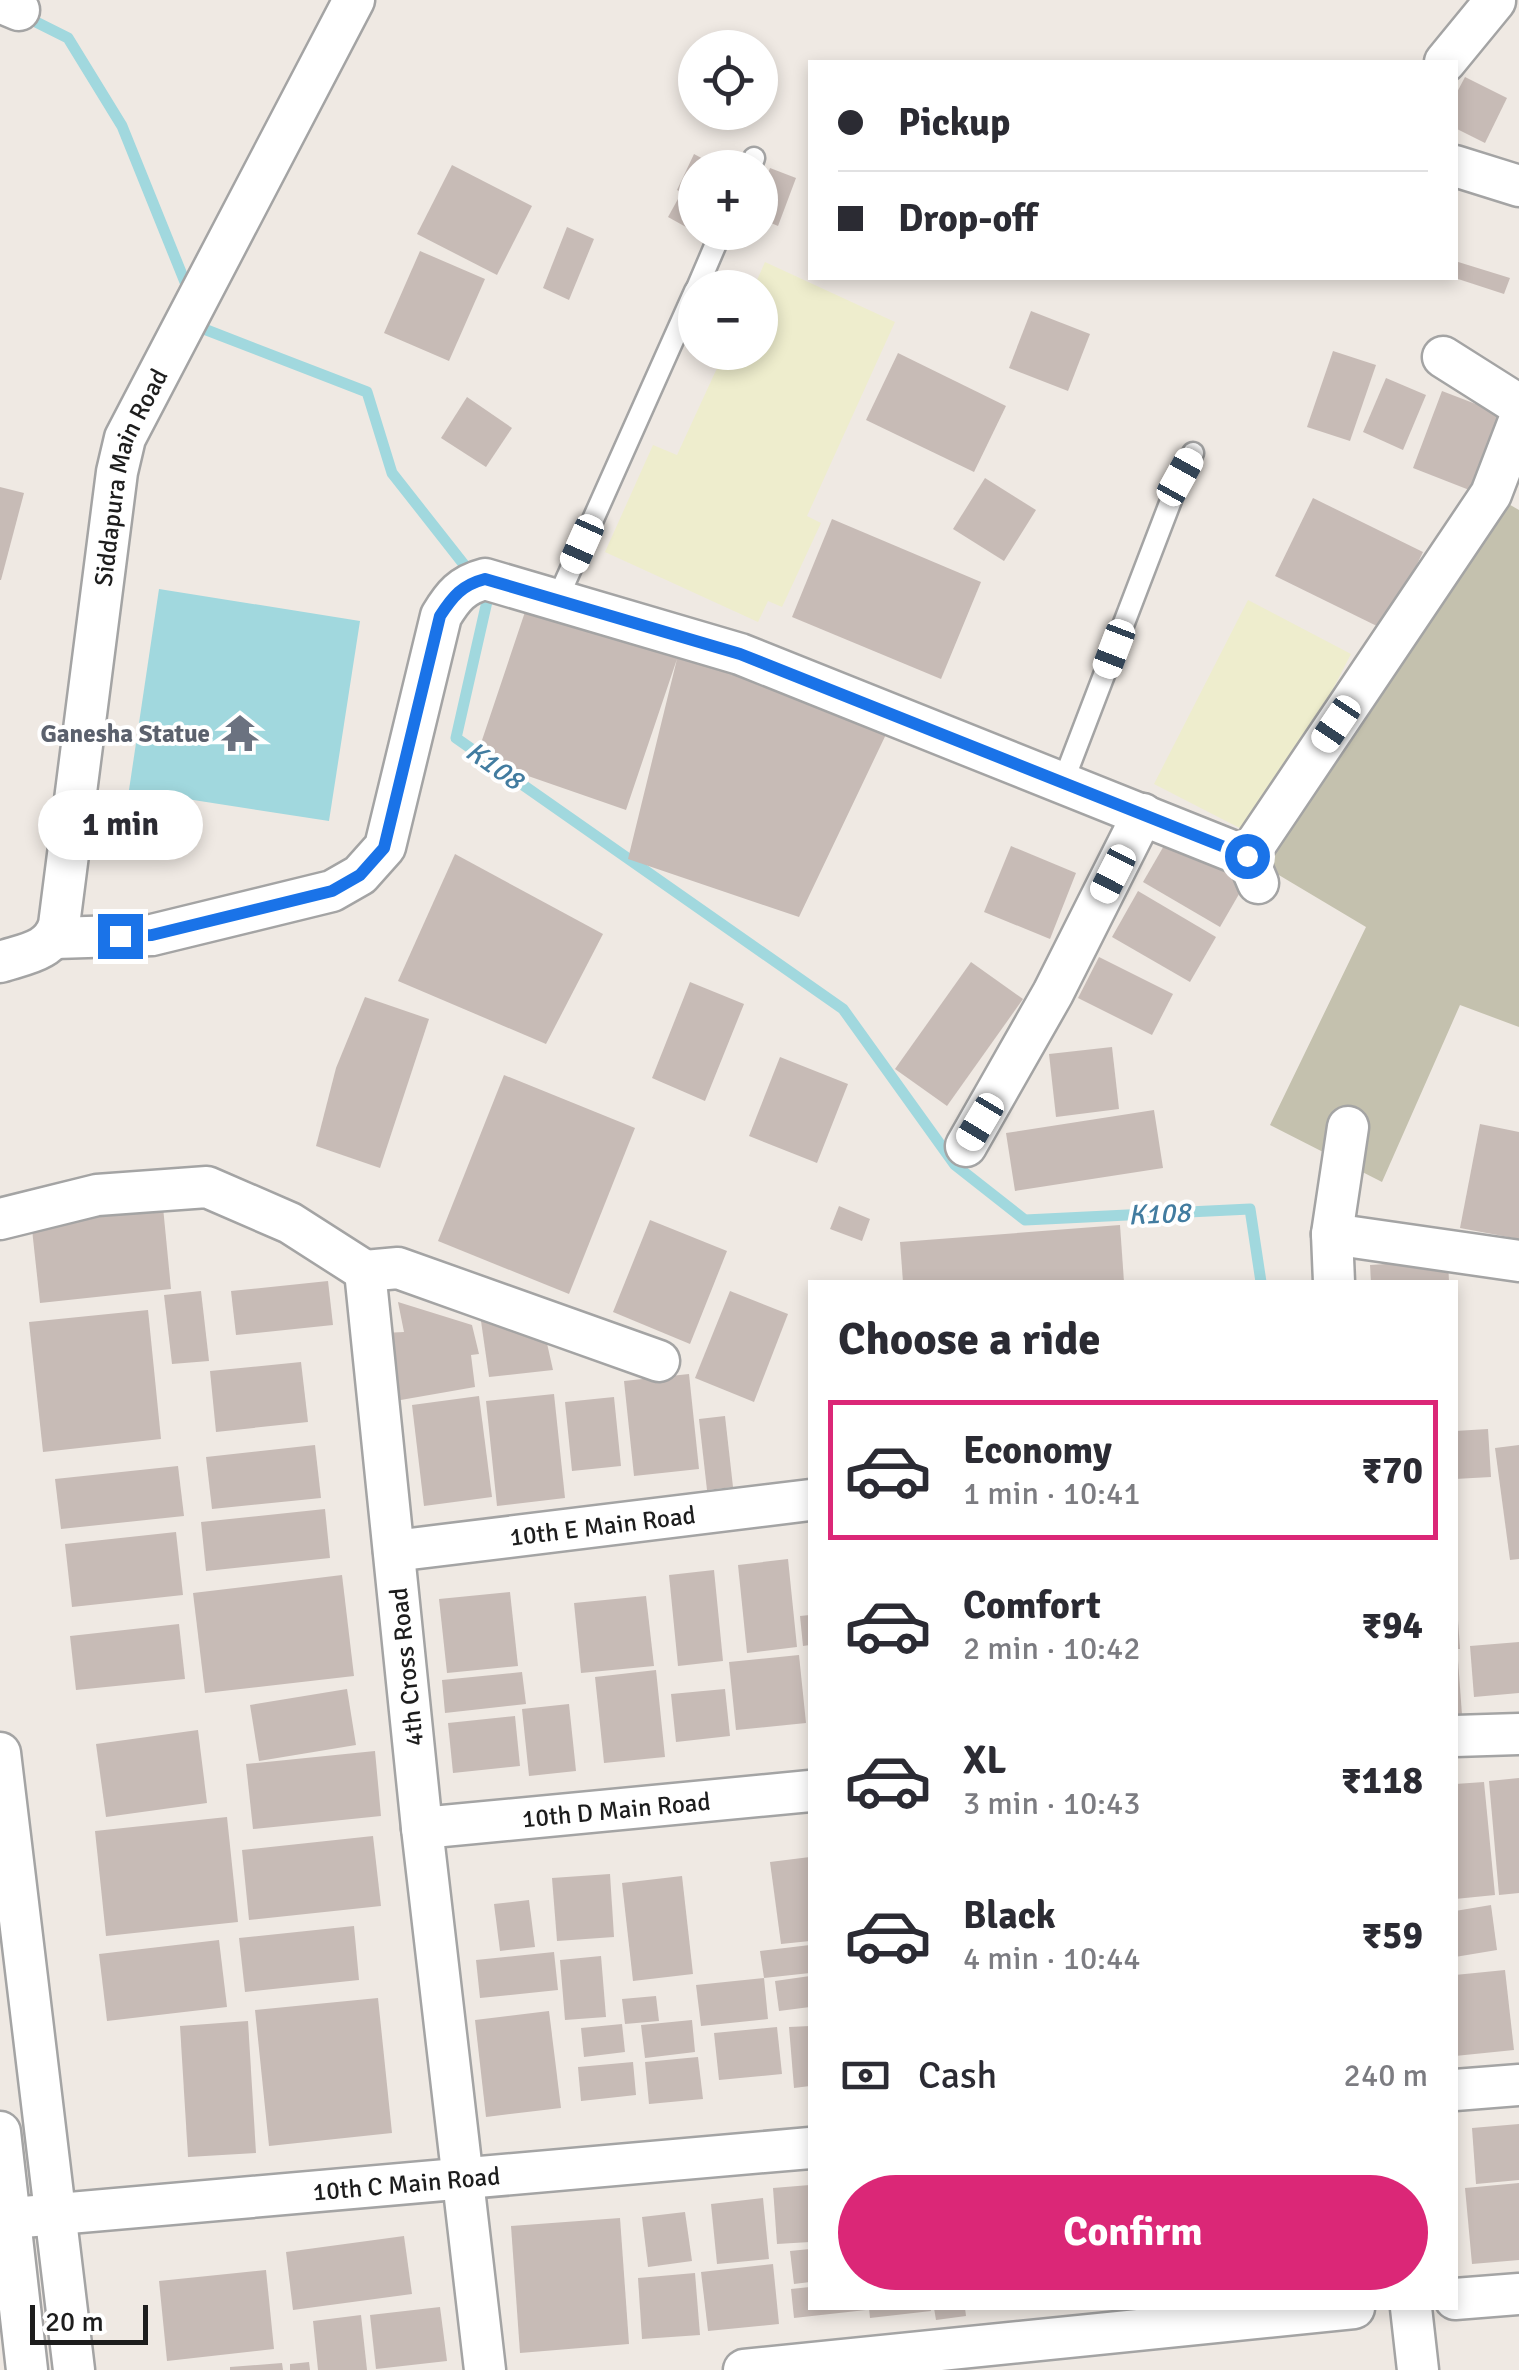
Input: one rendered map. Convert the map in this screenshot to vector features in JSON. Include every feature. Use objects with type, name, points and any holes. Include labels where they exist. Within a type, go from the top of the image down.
[{"type":"street","name":"Siddapura Main Road","points":[[56,938],[116,472],[125,438],[354,0]]},
{"type":"street","points":[[1448,60],[1495,1]]},
{"type":"street","points":[[1458,167],[1519,186]]},
{"type":"street","points":[[1443,357],[1519,405]]},
{"type":"street","points":[[0,962],[45,947],[56,938],[152,935],[332,891],[360,875],[384,848],[440,616],[467,584],[485,579],[740,654],[1143,814],[1252,870],[1491,494],[1519,421]]},
{"type":"street","points":[[966,1146],[1053,993],[1143,814]]},
{"type":"street","points":[[1334,1280],[1332,1234],[1348,1127]]},
{"type":"street","points":[[0,1219],[98,1195],[207,1188],[290,1223],[365,1271],[398,1268],[659,1361]]},
{"type":"street","points":[[1332,1234],[1519,1261]]},
{"type":"street","name":"4th Cross Road","points":[[365,1271],[422,1828],[485,2370]]},
{"type":"street","name":"10th E Main Road","points":[[394,1550],[808,1500]]},
{"type":"street","points":[[1458,1736],[1519,1734]]},
{"type":"street","points":[[0,1753],[74,2370]]},
{"type":"street","name":"10th D Main Road","points":[[422,1828],[808,1792]]},
{"type":"street","points":[[1458,2090],[1519,2085]]},
{"type":"street","points":[[0,2132],[5,2218],[27,2370]]},
{"type":"street","name":"10th C Main Road","points":[[5,2218],[808,2148]]},
{"type":"street","points":[[1458,2298],[1519,2294]]},
{"type":"street","points":[[744,2370],[1334,2310]]},
{"type":"street","points":[[1412,2310],[1418,2370]]},
{"type":"lane","points":[[557,600],[678,329]]},
{"type":"lane","points":[[1064,782],[1192,453]]},
{"type":"shaded area","points":[[1491,494],[1519,510],[1519,1027],[1460,1005],[1382,1182],[1270,1125],[1366,927],[1252,859]]},
{"type":"green space","points":[[765,262],[895,322],[807,516],[821,523],[782,607],[768,601],[758,622],[605,552],[653,445],[677,455],[716,370],[778,370],[778,270],[761,270]]},
{"type":"green space","points":[[1248,600],[1351,654],[1257,837],[1154,784]]},
{"type":"water","points":[[159,589],[360,621],[329,821],[129,790]]},
{"type":"building","points":[[1465,77],[1507,98],[1485,143],[1458,130],[1458,90]]},
{"type":"building","points":[[452,165],[532,206],[497,275],[417,234]]},
{"type":"building","points":[[778,171],[796,178],[778,226]]},
{"type":"building","points":[[678,199],[678,223],[668,217]]},
{"type":"building","points":[[567,227],[594,239],[569,300],[543,288]]},
{"type":"building","points":[[420,251],[485,279],[449,361],[384,333]]},
{"type":"building","points":[[1458,262],[1510,278],[1504,294],[1458,279]]},
{"type":"building","points":[[1031,311],[1090,334],[1068,391],[1009,368]]},
{"type":"building","points":[[1333,351],[1376,365],[1350,441],[1307,427]]},
{"type":"building","points":[[898,353],[1006,406],[974,472],[866,420]]},
{"type":"building","points":[[1386,378],[1426,395],[1403,450],[1363,432]]},
{"type":"building","points":[[1442,391],[1507,416],[1477,493],[1413,468]]},
{"type":"building","points":[[467,397],[512,428],[486,467],[441,438]]},
{"type":"building","points":[[985,478],[1036,510],[1004,561],[953,529]]},
{"type":"building","points":[[0,487],[24,493],[1,580],[0,580]]},
{"type":"building","points":[[1313,498],[1423,552],[1385,630],[1275,576]]},
{"type":"building","points":[[832,519],[981,582],[941,679],[792,617]]},
{"type":"building","points":[[529,600],[890,726],[799,917],[628,859],[677,659],[626,810],[476,758]]},
{"type":"building","points":[[1169,837],[1246,882],[1220,927],[1143,882]]},
{"type":"building","points":[[1011,846],[1076,873],[1050,939],[984,912]]},
{"type":"building","points":[[455,854],[603,934],[546,1044],[398,981]]},
{"type":"building","points":[[1138,891],[1216,937],[1190,982],[1112,937]]},
{"type":"building","points":[[1099,957],[1173,994],[1152,1035],[1078,998]]},
{"type":"building","points":[[971,962],[1023,999],[947,1106],[895,1069]]},
{"type":"building","points":[[690,982],[744,1004],[705,1101],[652,1078]]},
{"type":"building","points":[[365,997],[429,1019],[380,1168],[316,1146],[336,1068]]},
{"type":"building","points":[[1112,1047],[1119,1109],[1056,1117],[1049,1054]]},
{"type":"building","points":[[780,1057],[848,1084],[817,1163],[749,1136]]},
{"type":"building","points":[[504,1075],[635,1128],[569,1294],[438,1241]]},
{"type":"building","points":[[1154,1110],[1163,1168],[1015,1191],[1006,1133]]},
{"type":"building","points":[[1480,1124],[1519,1132],[1519,1239],[1460,1228]]},
{"type":"building","points":[[839,1206],[870,1219],[862,1241],[830,1229]]},
{"type":"building","points":[[163,1207],[171,1289],[40,1303],[31,1220]]},
{"type":"building","points":[[650,1220],[727,1251],[690,1344],[613,1312]]},
{"type":"building","points":[[1120,1225],[1124,1280],[903,1280],[900,1242]]},
{"type":"building","points":[[1448,1260],[1449,1280],[1371,1280],[1370,1265]]},
{"type":"building","points":[[328,1281],[333,1325],[236,1335],[231,1291]]},
{"type":"building","points":[[201,1291],[209,1361],[172,1364],[164,1295]]},
{"type":"building","points":[[730,1291],[788,1314],[754,1402],[695,1378]]},
{"type":"building","points":[[398,1302],[472,1325],[479,1354],[471,1355],[475,1387],[395,1401],[383,1333],[404,1332]]},
{"type":"building","points":[[479,1307],[544,1330],[553,1370],[489,1377]]},
{"type":"building","points":[[148,1310],[161,1439],[43,1452],[29,1322]]},
{"type":"building","points":[[301,1362],[308,1422],[216,1432],[210,1371]]},
{"type":"building","points":[[689,1374],[699,1469],[634,1476],[624,1381]]},
{"type":"building","points":[[554,1394],[565,1498],[497,1506],[486,1401]]},
{"type":"building","points":[[479,1396],[492,1497],[424,1506],[412,1405]]},
{"type":"building","points":[[614,1397],[621,1466],[572,1471],[565,1402]]},
{"type":"building","points":[[725,1416],[733,1487],[707,1490],[699,1419]]},
{"type":"building","points":[[1488,1429],[1491,1477],[1458,1479],[1458,1431]]},
{"type":"building","points":[[315,1445],[321,1498],[212,1509],[206,1457]]},
{"type":"building","points":[[1519,1445],[1519,1559],[1510,1560],[1495,1448]]},
{"type":"building","points":[[178,1466],[184,1516],[61,1529],[55,1479]]},
{"type":"building","points":[[325,1509],[330,1558],[206,1571],[201,1522]]},
{"type":"building","points":[[176,1532],[183,1595],[72,1607],[65,1544]]},
{"type":"building","points":[[788,1559],[797,1647],[747,1653],[738,1565]]},
{"type":"building","points":[[714,1570],[723,1661],[678,1666],[669,1575]]},
{"type":"building","points":[[342,1575],[354,1676],[205,1693],[193,1593]]},
{"type":"building","points":[[510,1592],[518,1666],[447,1673],[439,1599]]},
{"type":"building","points":[[646,1596],[654,1666],[581,1673],[574,1603]]},
{"type":"building","points":[[808,1615],[808,1645],[803,1646],[800,1616]]},
{"type":"building","points":[[179,1624],[185,1679],[76,1690],[70,1636]]},
{"type":"building","points":[[1519,1642],[1519,1693],[1474,1697],[1470,1646]]},
{"type":"building","points":[[799,1655],[806,1723],[736,1730],[729,1662]]},
{"type":"building","points":[[1458,1660],[1462,1715],[1458,1715]]},
{"type":"building","points":[[656,1670],[665,1757],[604,1763],[595,1677]]},
{"type":"building","points":[[522,1672],[526,1704],[445,1713],[442,1680]]},
{"type":"building","points":[[347,1689],[356,1745],[259,1761],[250,1705]]},
{"type":"building","points":[[725,1689],[730,1736],[676,1742],[671,1694]]},
{"type":"building","points":[[569,1704],[576,1771],[529,1776],[522,1709]]},
{"type":"building","points":[[515,1716],[520,1766],[453,1773],[448,1723]]},
{"type":"building","points":[[198,1730],[207,1803],[106,1817],[96,1744]]},
{"type":"building","points":[[375,1751],[381,1816],[253,1829],[246,1764]]},
{"type":"building","points":[[1519,1778],[1519,1893],[1499,1895],[1489,1781]]},
{"type":"building","points":[[1484,1782],[1495,1895],[1458,1899],[1458,1784]]},
{"type":"building","points":[[227,1817],[238,1922],[106,1936],[95,1831]]},
{"type":"building","points":[[373,1836],[381,1906],[249,1920],[242,1850]]},
{"type":"building","points":[[808,1857],[808,1941],[781,1944],[770,1862]]},
{"type":"building","points":[[610,1874],[614,1937],[557,1941],[552,1878]]},
{"type":"building","points":[[682,1876],[693,1974],[633,1981],[622,1883]]},
{"type":"building","points":[[529,1900],[535,1947],[500,1951],[494,1904]]},
{"type":"building","points":[[1491,1905],[1497,1950],[1458,1956],[1458,1910]]},
{"type":"building","points":[[354,1926],[359,1980],[245,1992],[239,1938]]},
{"type":"building","points":[[219,1940],[227,2007],[107,2021],[99,1954]]},
{"type":"building","points":[[808,1945],[808,1973],[764,1978],[760,1951]]},
{"type":"building","points":[[554,1952],[558,1990],[480,1998],[476,1960]]},
{"type":"building","points":[[601,1956],[606,2017],[565,2020],[560,1960]]},
{"type":"building","points":[[1505,1970],[1514,2050],[1458,2056],[1458,1975]]},
{"type":"building","points":[[808,1976],[808,2007],[779,2011],[775,1981]]},
{"type":"building","points":[[764,1978],[768,2019],[701,2026],[696,1985]]},
{"type":"building","points":[[656,1996],[659,2021],[625,2024],[622,1999]]},
{"type":"building","points":[[378,1998],[392,2133],[269,2146],[255,2010]]},
{"type":"building","points":[[549,2011],[561,2108],[486,2117],[475,2020]]},
{"type":"building","points":[[692,2020],[695,2052],[645,2058],[641,2025]]},
{"type":"building","points":[[248,2021],[256,2153],[188,2157],[180,2026]]},
{"type":"building","points":[[622,2024],[625,2052],[584,2057],[581,2028]]},
{"type":"building","points":[[808,2026],[808,2086],[794,2088],[789,2027]]},
{"type":"building","points":[[777,2027],[782,2074],[719,2080],[714,2033]]},
{"type":"building","points":[[698,2057],[703,2099],[649,2104],[645,2062]]},
{"type":"building","points":[[633,2062],[636,2095],[581,2101],[578,2067]]},
{"type":"building","points":[[1519,2124],[1519,2180],[1476,2184],[1472,2128]]},
{"type":"building","points":[[1519,2183],[1519,2260],[1472,2264],[1465,2188]]},
{"type":"building","points":[[808,2185],[808,2242],[777,2244],[773,2188]]},
{"type":"building","points":[[763,2198],[769,2259],[717,2264],[711,2204]]},
{"type":"building","points":[[685,2212],[692,2261],[648,2267],[642,2217]]},
{"type":"building","points":[[620,2218],[629,2344],[520,2353],[511,2226]]},
{"type":"building","points":[[404,2236],[412,2294],[293,2310],[286,2252]]},
{"type":"building","points":[[808,2249],[808,2282],[794,2284],[790,2251]]},
{"type":"building","points":[[773,2264],[779,2324],[708,2331],[701,2272]]},
{"type":"building","points":[[266,2270],[274,2349],[167,2361],[159,2281]]},
{"type":"building","points":[[695,2273],[700,2335],[642,2339],[638,2278]]},
{"type":"building","points":[[808,2287],[808,2310],[866,2310],[794,2318],[791,2289]]},
{"type":"building","points":[[440,2307],[447,2361],[376,2369],[370,2315]]},
{"type":"building","points":[[869,2310],[931,2311],[870,2318]]},
{"type":"building","points":[[934,2310],[965,2310],[966,2316],[936,2320]]},
{"type":"building","points":[[361,2315],[367,2370],[318,2370],[313,2321]]},
{"type":"building","points":[[309,2362],[310,2370],[290,2370],[290,2364]]},
{"type":"building","points":[[282,2363],[283,2370],[230,2370],[230,2367]]},
{"type":"waterway","name":"K108","points":[[24,16],[68,38],[122,126],[189,292]]},
{"type":"waterway","name":"K108","points":[[200,318],[204,329],[367,392],[392,473],[473,576]]},
{"type":"waterway","name":"K108","points":[[483,591],[488,597],[456,738],[843,1009],[955,1165],[1025,1220],[1250,1209],[1261,1280]]},
{"type":"place","name":"Ganesha Statue","points":[[240,733]]},
{"type":"route","points":[[120,936],[152,935],[332,891],[360,875],[384,848],[440,616],[467,584],[485,579],[740,654],[1247,856]]}]
